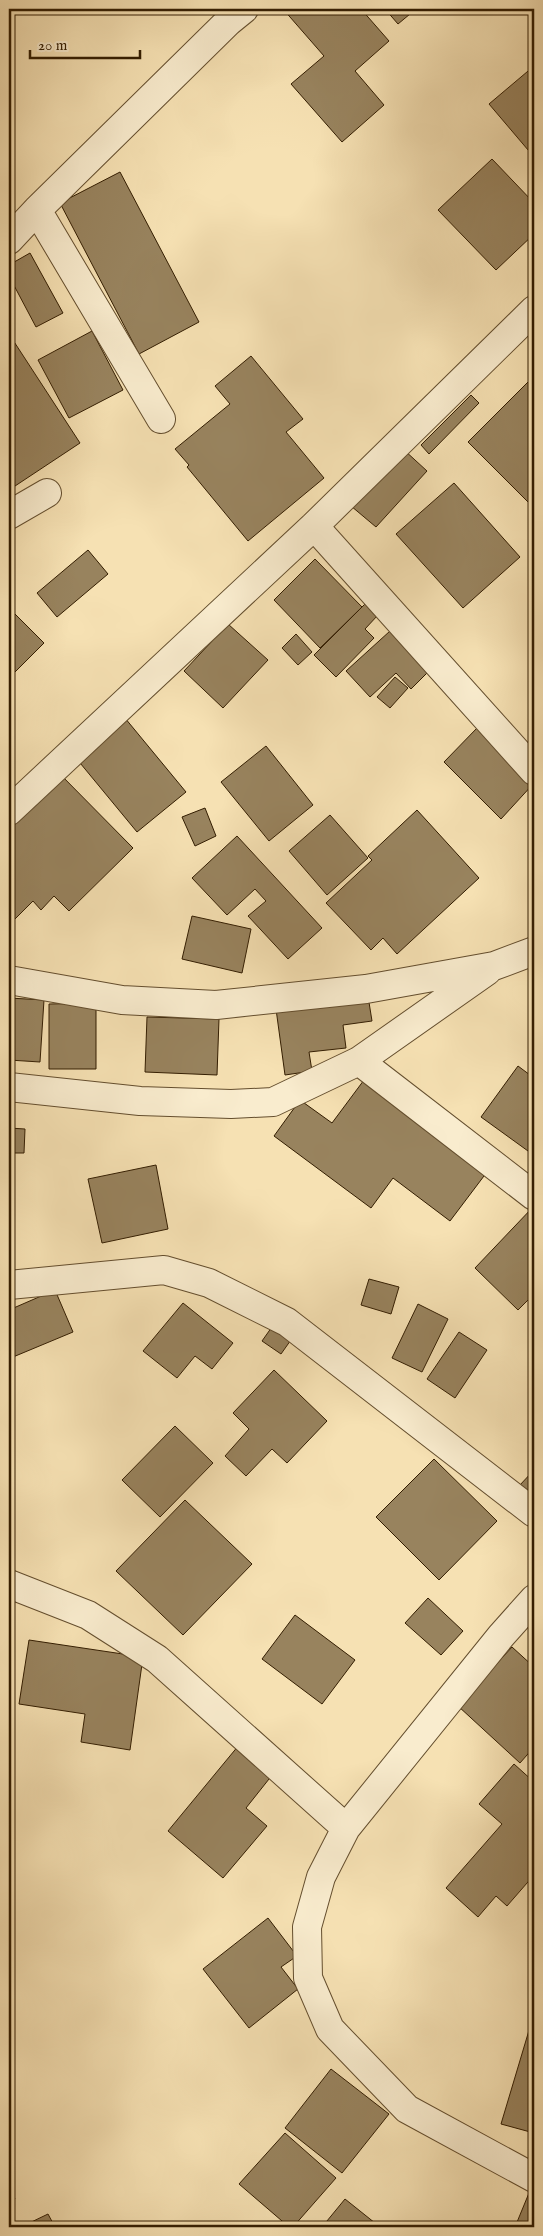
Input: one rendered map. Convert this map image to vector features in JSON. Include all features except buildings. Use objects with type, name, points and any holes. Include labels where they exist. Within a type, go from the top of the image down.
[{"type":"street","points":[[9,240],[37,210],[228,22],[244,9]]},
{"type":"street","points":[[37,210],[161,419]]},
{"type":"street","points":[[9,811],[314,526],[534,310]]},
{"type":"street","points":[[9,515],[47,494]]},
{"type":"street","points":[[314,526],[534,771]]},
{"type":"street","points":[[9,980],[122,1000],[216,1005],[366,989],[494,966],[534,951]]},
{"type":"street","points":[[9,1087],[140,1101],[230,1104],[273,1102],[359,1062],[494,966]]},
{"type":"street","points":[[359,1062],[534,1196]]},
{"type":"street","points":[[9,1285],[164,1270],[209,1283],[287,1322],[534,1513]]},
{"type":"street","points":[[9,1584],[88,1615],[157,1659],[346,1828]]},
{"type":"street","points":[[534,1599],[501,1636],[346,1828],[321,1877],[307,1927],[308,1978],[330,2029],[408,2109],[534,2178]]}]
